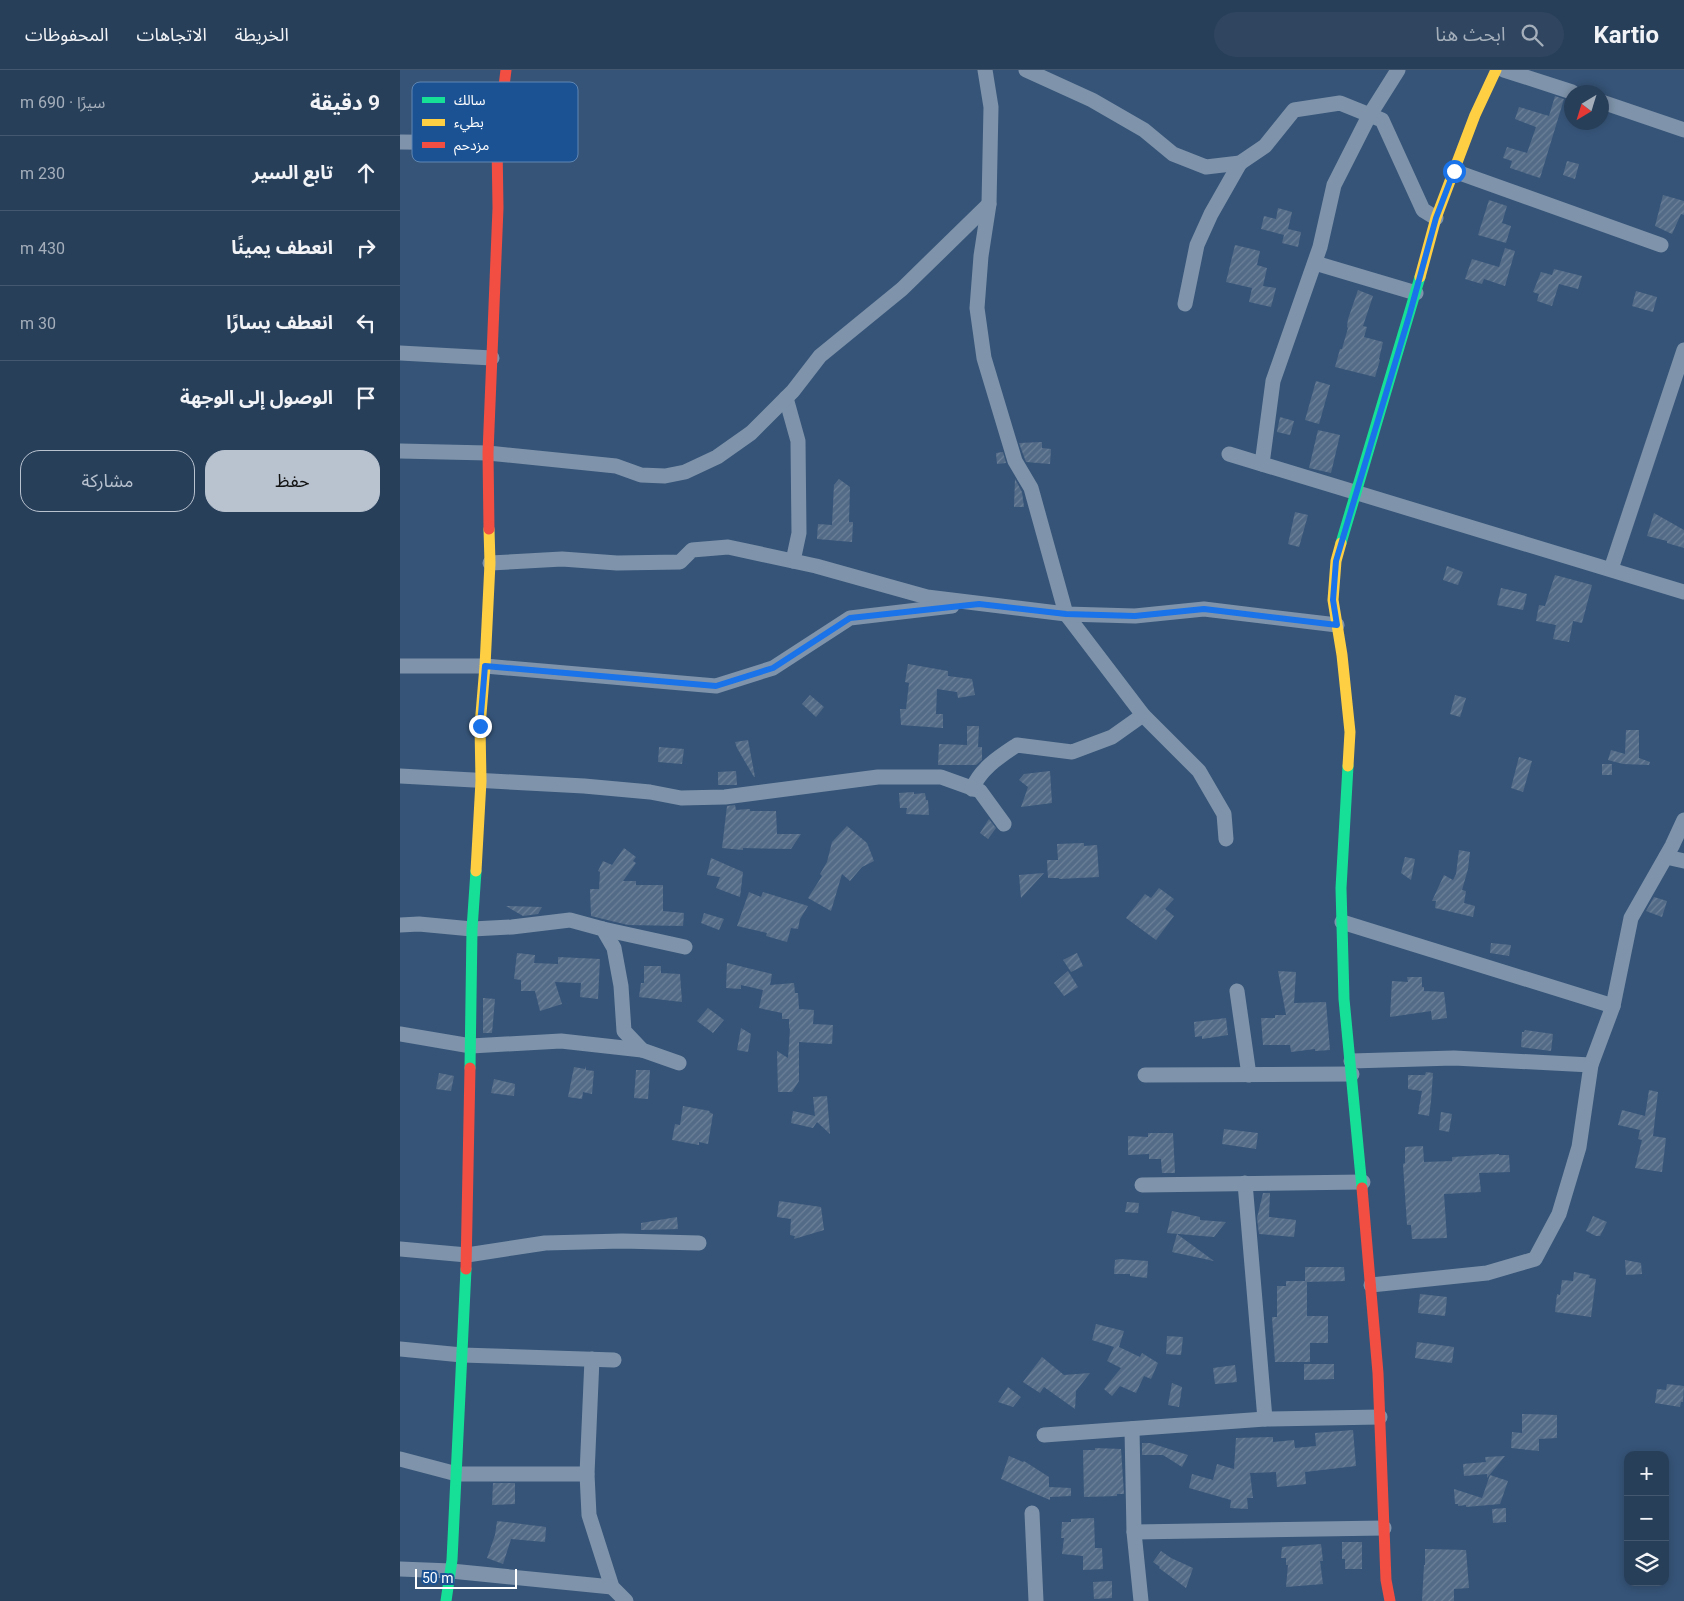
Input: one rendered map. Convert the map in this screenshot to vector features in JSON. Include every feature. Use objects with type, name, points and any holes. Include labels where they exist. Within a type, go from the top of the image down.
[{"type":"street","points":[[985,70],[991,107],[988,204],[977,308],[984,358],[1015,461],[1031,488],[1066,614],[1143,716],[1199,771],[1224,814],[1226,838]]},
{"type":"street","points":[[1026,70],[1092,100],[1144,130],[1173,154],[1206,167],[1240,164]]},
{"type":"street","points":[[1262,464],[1274,381],[1320,247],[1334,185],[1369,116],[1398,70]]},
{"type":"street","points":[[1390,1601],[1386,1580],[1378,1373],[1363,1182],[1344,998],[1341,888],[1350,732],[1333,600],[1336,561],[1416,293],[1436,218],[1474,115],[1496,70]]},
{"type":"street","points":[[1504,70],[1564,89]]},
{"type":"street","points":[[1185,304],[1197,246],[1211,214],[1240,164],[1265,146],[1294,110],[1340,103],[1382,120],[1422,210],[1436,218]]},
{"type":"street","points":[[1609,104],[1684,130]]},
{"type":"street","points":[[446,1601],[452,1560],[467,1255],[472,929],[481,781],[480,726],[490,563],[488,454],[498,208],[497,162]]},
{"type":"street","points":[[1454,171],[1661,245]]},
{"type":"street","points":[[400,451],[488,454],[616,466],[641,475],[665,476],[685,472],[717,457],[751,433],[786,398],[820,356],[902,289],[988,204]]},
{"type":"street","points":[[1315,263],[1416,293]]},
{"type":"street","points":[[400,353],[492,358]]},
{"type":"street","points":[[1611,569],[1683,359]]},
{"type":"street","points":[[786,398],[798,440],[799,533],[794,561]]},
{"type":"street","points":[[1229,454],[1357,491],[1684,592]]},
{"type":"street","points":[[490,563],[562,560],[617,563],[680,562],[692,550],[728,547],[794,561],[927,597],[979,604],[1066,614],[1135,616],[1204,609],[1337,625]]},
{"type":"street","points":[[400,666],[485,666],[716,686],[773,668],[850,618],[979,604]]},
{"type":"street","points":[[972,789],[978,776],[995,760],[1018,745],[1072,752],[1112,737],[1143,716]]},
{"type":"street","points":[[400,776],[584,786],[650,792],[681,798],[725,797],[878,777],[941,778],[980,791],[1004,824]]},
{"type":"street","points":[[1371,1285],[1487,1273],[1535,1259],[1559,1214],[1577,1155],[1591,1065],[1613,1006],[1631,918],[1666,857],[1684,820]]},
{"type":"street","points":[[1666,857],[1684,861]]},
{"type":"street","points":[[400,924],[472,929],[512,928],[570,920],[685,947]]},
{"type":"street","points":[[1342,922],[1613,1006]]},
{"type":"street","points":[[603,929],[614,948],[621,986],[624,1031],[642,1050]]},
{"type":"street","points":[[1237,991],[1249,1074]]},
{"type":"street","points":[[400,1034],[471,1046],[561,1041],[642,1050],[679,1063]]},
{"type":"street","points":[[1145,1075],[1249,1074],[1454,1058],[1591,1065]]},
{"type":"street","points":[[1142,1185],[1363,1182]]},
{"type":"street","points":[[1245,1183],[1265,1419]]},
{"type":"street","points":[[400,1249],[467,1255],[545,1243],[699,1242]]},
{"type":"street","points":[[400,1349],[462,1355],[614,1360]]},
{"type":"street","points":[[592,1359],[587,1474],[589,1515],[612,1587],[626,1601]]},
{"type":"street","points":[[1044,1435],[1265,1419],[1380,1417]]},
{"type":"street","points":[[1132,1428],[1134,1532],[1141,1601]]},
{"type":"street","points":[[400,1459],[457,1474],[587,1474]]},
{"type":"street","points":[[1032,1514],[1036,1601]]},
{"type":"street","points":[[1134,1532],[1384,1528]]},
{"type":"street","points":[[400,1569],[450,1571],[612,1587]]},
{"type":"building","points":[[1555,96],[1564,99],[1540,178],[1510,168],[1512,161],[1503,158],[1507,147],[1527,153],[1536,127],[1515,119],[1519,107],[1549,116]]},
{"type":"building","points":[[1567,161],[1579,164],[1575,179],[1563,175]]},
{"type":"building","points":[[1663,195],[1684,201],[1684,215],[1681,214],[1672,234],[1655,226]]},
{"type":"building","points":[[1489,200],[1507,206],[1502,223],[1511,226],[1506,243],[1478,235]]},
{"type":"building","points":[[1278,208],[1292,212],[1288,229],[1301,232],[1298,247],[1282,243],[1284,235],[1261,229],[1264,216],[1276,219]]},
{"type":"building","points":[[1235,245],[1260,251],[1257,265],[1267,268],[1263,286],[1276,288],[1271,307],[1249,302],[1252,288],[1226,282]]},
{"type":"building","points":[[1505,248],[1515,251],[1505,286],[1484,279],[1482,284],[1465,279],[1472,259],[1499,267]]},
{"type":"building","points":[[1554,269],[1582,276],[1578,289],[1559,284],[1552,306],[1537,301],[1539,294],[1533,292],[1541,272],[1552,275]]},
{"type":"building","points":[[1358,290],[1373,296],[1363,326],[1367,327],[1364,337],[1383,342],[1375,377],[1335,367],[1340,349],[1342,349],[1348,328],[1348,319]]},
{"type":"building","points":[[1636,291],[1657,297],[1653,312],[1632,306]]},
{"type":"building","points":[[1316,381],[1330,385],[1319,424],[1305,420]]},
{"type":"building","points":[[1280,417],[1294,421],[1290,435],[1277,432]]},
{"type":"building","points":[[1318,430],[1340,435],[1331,473],[1309,468]]},
{"type":"building","points":[[1042,442],[1042,448],[1051,449],[1050,464],[1026,462],[1019,443]]},
{"type":"building","points":[[1003,452],[1006,463],[997,464],[996,453]]},
{"type":"building","points":[[839,479],[850,487],[849,522],[853,522],[852,542],[817,539],[818,524],[832,525],[834,485]]},
{"type":"building","points":[[1015,479],[1022,492],[1024,507],[1014,507]]},
{"type":"building","points":[[1295,512],[1308,515],[1299,547],[1288,544]]},
{"type":"building","points":[[1654,513],[1684,530],[1684,548],[1647,536]]},
{"type":"building","points":[[1447,566],[1463,572],[1458,585],[1443,580]]},
{"type":"building","points":[[1555,575],[1592,585],[1582,623],[1573,621],[1569,642],[1553,639],[1556,625],[1536,621],[1539,605],[1545,606]]},
{"type":"building","points":[[1501,588],[1527,594],[1523,610],[1497,605]]},
{"type":"building","points":[[908,664],[948,671],[948,676],[972,679],[975,695],[958,698],[957,692],[937,689],[936,714],[943,714],[943,728],[901,725],[900,709],[906,709],[909,683],[905,682]]},
{"type":"building","points":[[810,695],[824,707],[816,717],[802,704]]},
{"type":"building","points":[[1455,695],[1466,698],[1460,717],[1450,714]]},
{"type":"building","points":[[967,726],[979,726],[978,747],[982,747],[982,760],[976,765],[938,765],[939,744],[967,745]]},
{"type":"building","points":[[1626,730],[1639,730],[1639,758],[1650,762],[1649,765],[1623,764],[1608,760],[1611,750],[1625,754]]},
{"type":"building","points":[[748,740],[755,777],[735,742]]},
{"type":"building","points":[[659,747],[684,749],[682,764],[658,762]]},
{"type":"building","points":[[1519,757],[1532,761],[1523,792],[1511,788]]},
{"type":"building","points":[[1602,764],[1612,764],[1612,775],[1602,775]]},
{"type":"building","points":[[736,771],[737,785],[718,785],[718,772]]},
{"type":"building","points":[[1050,771],[1052,803],[1021,807],[1028,787],[1019,780],[1024,774]]},
{"type":"building","points":[[914,792],[914,794],[925,793],[926,800],[928,800],[929,815],[906,814],[907,808],[900,808],[899,793]]},
{"type":"building","points":[[735,805],[736,810],[776,811],[777,834],[801,834],[791,849],[743,848],[743,850],[722,848],[727,806]]},
{"type":"building","points":[[989,819],[996,828],[988,839],[980,833]]},
{"type":"building","points":[[847,826],[867,843],[874,861],[862,867],[850,881],[842,874],[831,911],[808,898],[822,876],[820,874],[827,862],[832,842]]},
{"type":"building","points":[[1084,843],[1084,846],[1097,845],[1099,877],[1048,878],[1047,860],[1058,860],[1057,844]]},
{"type":"building","points":[[624,848],[636,857],[633,861],[636,863],[623,881],[636,881],[636,885],[663,885],[663,911],[684,913],[683,926],[628,925],[591,916],[590,889],[599,889],[600,872],[598,871],[603,861],[612,865]]},
{"type":"building","points":[[1459,850],[1470,852],[1468,869],[1462,890],[1466,891],[1464,903],[1475,906],[1473,917],[1435,908],[1436,901],[1432,901],[1444,875],[1453,880],[1456,874]]},
{"type":"building","points":[[1405,857],[1415,859],[1411,880],[1401,873]]},
{"type":"building","points":[[711,858],[743,872],[740,897],[716,888],[720,877],[707,875]]},
{"type":"building","points":[[1044,873],[1021,898],[1019,875]]},
{"type":"building","points":[[1159,888],[1174,899],[1165,909],[1174,916],[1156,940],[1126,918],[1145,894],[1151,898]]},
{"type":"building","points":[[749,892],[761,897],[763,892],[808,906],[800,919],[798,929],[791,928],[787,942],[766,936],[767,933],[737,926]]},
{"type":"building","points":[[1654,897],[1667,901],[1662,917],[1646,911]]},
{"type":"building","points":[[506,906],[542,907],[538,914],[523,916]]},
{"type":"building","points":[[704,913],[724,919],[719,930],[701,923]]},
{"type":"building","points":[[1491,943],[1511,945],[1509,956],[1490,953]]},
{"type":"building","points":[[517,953],[535,955],[534,963],[558,964],[558,957],[600,959],[598,999],[580,997],[581,983],[555,982],[562,1004],[540,1011],[535,991],[521,991],[521,980],[514,979]]},
{"type":"building","points":[[1077,953],[1083,966],[1071,972],[1063,960]]},
{"type":"building","points":[[727,963],[772,974],[770,985],[794,983],[795,993],[798,993],[799,1009],[814,1010],[813,1024],[833,1025],[832,1044],[799,1042],[799,1081],[792,1092],[778,1092],[777,1051],[788,1058],[789,1019],[782,1019],[782,1013],[759,1008],[763,990],[741,985],[741,989],[726,988]]},
{"type":"building","points":[[644,966],[661,966],[661,973],[680,974],[682,1002],[639,997],[641,983],[644,983]]},
{"type":"building","points":[[1068,971],[1078,987],[1064,996],[1054,983]]},
{"type":"building","points":[[1278,971],[1296,972],[1294,1003],[1326,1002],[1330,1050],[1315,1051],[1315,1049],[1291,1052],[1290,1045],[1263,1045],[1261,1018],[1275,1018],[1275,1015],[1286,1015]]},
{"type":"building","points":[[1407,977],[1422,977],[1424,991],[1444,992],[1447,1018],[1432,1020],[1431,1011],[1390,1017],[1392,981],[1408,982]]},
{"type":"building","points":[[483,998],[495,999],[492,1033],[483,1033]]},
{"type":"building","points":[[708,1008],[724,1020],[713,1033],[697,1021]]},
{"type":"building","points":[[1226,1018],[1228,1035],[1202,1039],[1202,1036],[1195,1037],[1194,1022]]},
{"type":"building","points":[[741,1028],[751,1034],[748,1052],[737,1050]]},
{"type":"building","points":[[1525,1030],[1553,1034],[1551,1051],[1521,1047],[1522,1032]]},
{"type":"building","points":[[586,1066],[586,1070],[594,1071],[592,1094],[583,1092],[582,1099],[568,1097],[574,1067],[585,1069]]},
{"type":"building","points":[[636,1070],[650,1070],[648,1099],[634,1098]]},
{"type":"building","points":[[1426,1072],[1433,1073],[1429,1116],[1418,1114],[1422,1091],[1408,1089],[1408,1075],[1425,1075]]},
{"type":"building","points":[[439,1073],[454,1076],[451,1091],[436,1089]]},
{"type":"building","points":[[494,1079],[515,1084],[514,1096],[491,1093]]},
{"type":"building","points":[[1649,1090],[1658,1092],[1653,1136],[1666,1138],[1662,1172],[1635,1168],[1642,1140],[1638,1139],[1640,1130],[1618,1125],[1622,1110],[1645,1116]]},
{"type":"building","points":[[827,1096],[830,1134],[817,1122],[813,1128],[791,1123],[793,1111],[815,1116],[813,1097]]},
{"type":"building","points":[[683,1106],[710,1111],[713,1114],[708,1144],[699,1142],[699,1145],[672,1140],[675,1124],[680,1125]]},
{"type":"building","points":[[1441,1112],[1452,1114],[1449,1132],[1439,1130]]},
{"type":"building","points":[[1224,1129],[1258,1133],[1256,1149],[1222,1144]]},
{"type":"building","points":[[1148,1133],[1173,1133],[1175,1173],[1162,1173],[1161,1159],[1149,1159],[1149,1154],[1128,1155],[1128,1136],[1148,1137]]},
{"type":"building","points":[[1423,1146],[1424,1162],[1452,1161],[1452,1157],[1509,1155],[1510,1172],[1479,1173],[1481,1192],[1444,1194],[1447,1238],[1412,1239],[1411,1225],[1407,1225],[1403,1164],[1405,1163],[1405,1147]]},
{"type":"building","points":[[1263,1193],[1270,1193],[1269,1217],[1296,1220],[1294,1237],[1259,1234],[1257,1218]]},
{"type":"building","points":[[779,1201],[821,1207],[824,1230],[794,1239],[795,1236],[790,1235],[791,1219],[777,1217]]},
{"type":"building","points":[[1127,1202],[1139,1203],[1138,1213],[1125,1212]]},
{"type":"building","points":[[1172,1211],[1200,1217],[1200,1220],[1226,1222],[1214,1237],[1167,1233]]},
{"type":"building","points":[[1593,1216],[1607,1222],[1600,1236],[1586,1231]]},
{"type":"building","points":[[677,1217],[678,1229],[641,1230],[641,1223]]},
{"type":"building","points":[[1177,1234],[1214,1261],[1172,1252]]},
{"type":"building","points":[[1115,1260],[1148,1261],[1147,1278],[1130,1276],[1130,1274],[1114,1274]]},
{"type":"building","points":[[1625,1260],[1641,1263],[1642,1274],[1626,1275]]},
{"type":"building","points":[[1305,1267],[1344,1267],[1345,1281],[1307,1282],[1307,1316],[1328,1316],[1328,1343],[1310,1343],[1310,1362],[1275,1362],[1272,1317],[1277,1317],[1277,1286],[1286,1286],[1286,1281],[1305,1281]]},
{"type":"building","points":[[1574,1272],[1590,1275],[1589,1278],[1596,1279],[1591,1317],[1555,1312],[1557,1294],[1560,1295],[1562,1280],[1573,1281]]},
{"type":"building","points":[[1420,1294],[1447,1297],[1445,1316],[1418,1313]]},
{"type":"building","points":[[1096,1324],[1124,1331],[1119,1347],[1140,1357],[1142,1353],[1158,1363],[1151,1379],[1144,1376],[1136,1393],[1120,1386],[1112,1396],[1104,1389],[1121,1368],[1107,1361],[1114,1347],[1092,1340]]},
{"type":"building","points":[[1167,1336],[1183,1337],[1181,1355],[1166,1354]]},
{"type":"building","points":[[1417,1342],[1454,1347],[1452,1363],[1415,1358]]},
{"type":"building","points":[[1042,1357],[1064,1375],[1090,1373],[1076,1391],[1075,1409],[1044,1387],[1040,1393],[1023,1382]]},
{"type":"building","points":[[1304,1364],[1334,1364],[1334,1379],[1304,1380]]},
{"type":"building","points":[[1235,1365],[1237,1382],[1215,1384],[1213,1368]]},
{"type":"building","points":[[1172,1383],[1182,1387],[1179,1407],[1168,1405]]},
{"type":"building","points":[[1667,1384],[1684,1386],[1683,1402],[1681,1402],[1680,1407],[1655,1403],[1657,1389],[1666,1390]]},
{"type":"building","points":[[1008,1387],[1021,1397],[1013,1407],[998,1402]]},
{"type":"building","points":[[1522,1414],[1557,1415],[1557,1438],[1539,1439],[1539,1451],[1511,1448],[1512,1432],[1522,1433]]},
{"type":"building","points":[[1353,1430],[1356,1466],[1305,1472],[1306,1484],[1277,1487],[1276,1472],[1250,1473],[1253,1498],[1247,1498],[1248,1509],[1230,1508],[1231,1500],[1189,1488],[1192,1474],[1213,1480],[1217,1464],[1234,1469],[1236,1438],[1273,1437],[1273,1442],[1294,1440],[1295,1448],[1316,1446],[1315,1433]]},
{"type":"building","points":[[1142,1443],[1150,1443],[1188,1455],[1182,1467],[1163,1455],[1142,1455]]},
{"type":"building","points":[[1095,1448],[1121,1449],[1124,1494],[1084,1497],[1083,1450],[1095,1450]]},
{"type":"building","points":[[1009,1456],[1024,1461],[1049,1477],[1049,1487],[1071,1488],[1071,1496],[1050,1497],[1050,1500],[1001,1479]]},
{"type":"building","points":[[1505,1456],[1487,1478],[1487,1474],[1464,1476],[1463,1464],[1486,1462],[1485,1457]]},
{"type":"building","points":[[1490,1475],[1508,1481],[1500,1504],[1466,1507],[1466,1505],[1458,1506],[1458,1504],[1455,1504],[1454,1489],[1482,1498]]},
{"type":"building","points":[[493,1483],[515,1483],[515,1504],[492,1505]]},
{"type":"building","points":[[1506,1508],[1506,1522],[1493,1523],[1492,1509]]},
{"type":"building","points":[[1094,1518],[1095,1548],[1102,1548],[1103,1569],[1083,1570],[1083,1556],[1062,1554],[1064,1538],[1061,1538],[1062,1522],[1071,1522],[1071,1519]]},
{"type":"building","points":[[497,1521],[546,1527],[545,1542],[511,1539],[503,1564],[487,1558],[495,1535]]},
{"type":"building","points":[[1342,1542],[1362,1542],[1362,1569],[1345,1569],[1345,1559],[1342,1559]]},
{"type":"building","points":[[1321,1544],[1323,1561],[1320,1561],[1323,1584],[1286,1587],[1288,1565],[1286,1565],[1286,1558],[1281,1558],[1282,1547]]},
{"type":"building","points":[[1425,1549],[1466,1550],[1469,1588],[1454,1589],[1454,1601],[1422,1601]]},
{"type":"building","points":[[1161,1551],[1193,1568],[1186,1588],[1153,1562]]},
{"type":"building","points":[[1112,1581],[1112,1598],[1094,1599],[1093,1582]]},
{"type":"traffic: fast","points":[[1341,543],[1420,277]]},
{"type":"traffic: fast","points":[[1348,766],[1341,888],[1344,999],[1362,1188]]},
{"type":"traffic: fast","points":[[470,1068],[472,929],[476,871]]},
{"type":"traffic: fast","points":[[446,1601],[452,1560],[466,1269]]},
{"type":"traffic: slow","points":[[1420,277],[1436,218],[1475,115],[1496,70]]},
{"type":"traffic: slow","points":[[476,871],[481,781],[480,726],[490,563],[489,529]]},
{"type":"traffic: slow","points":[[1341,543],[1336,561],[1333,600],[1342,655],[1350,732],[1348,766]]},
{"type":"traffic: jam","points":[[505,82],[506,70]]},
{"type":"traffic: jam","points":[[489,529],[488,453],[498,208],[497,162]]},
{"type":"traffic: jam","points":[[466,1269],[470,1068]]},
{"type":"traffic: jam","points":[[1362,1188],[1378,1373],[1386,1580],[1390,1601]]},
{"type":"route","points":[[480,726],[485,666],[716,686],[773,668],[850,618],[979,604],[1066,614],[1135,616],[1204,609],[1337,625],[1333,600],[1336,561],[1410,313],[1436,218],[1454,171]]}]
